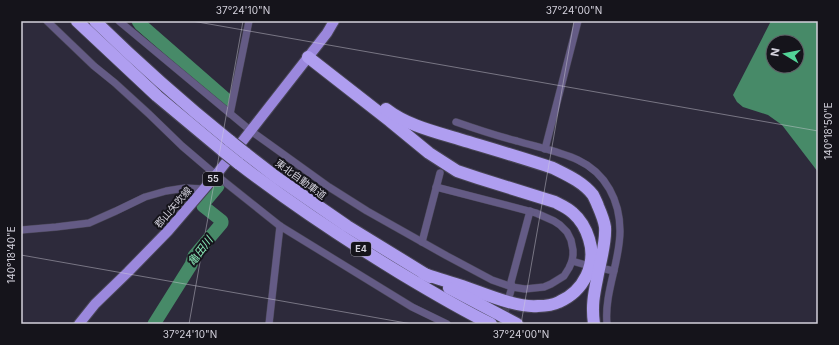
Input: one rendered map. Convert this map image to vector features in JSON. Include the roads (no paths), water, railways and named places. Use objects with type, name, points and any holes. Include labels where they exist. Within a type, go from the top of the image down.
[{"type":"highway","points":[[68,21],[109,51]]},
{"type":"highway","name":"東北自動車道","points":[[77,21],[157,96],[223,151],[242,158],[276,177],[347,226],[424,274],[517,324]]},
{"type":"highway","name":"東北自動車道","points":[[95,21],[159,82],[230,141],[242,158],[269,186],[359,248],[420,285],[491,324]]},
{"type":"highway","points":[[310,54],[429,153],[457,171],[555,202],[566,207],[581,222],[587,232],[592,254],[589,271],[585,280],[579,287],[560,302],[536,307],[515,304],[424,274]]},
{"type":"highway","points":[[310,54],[406,122],[553,168],[566,174],[587,188],[602,213],[605,227],[604,244],[592,306],[594,324]]},
{"type":"main road","name":"郡山矢吹線","points":[[79,324],[95,304],[168,231],[216,176],[327,33],[334,21]]},
{"type":"street","points":[[47,21],[94,66],[115,82],[182,146],[216,176],[280,226],[412,307],[447,324]]},
{"type":"street","points":[[119,21],[251,131],[329,187],[422,242],[492,280],[512,287],[525,289],[544,287],[564,276],[572,261],[573,250],[571,240],[567,232],[560,225],[530,211],[436,187]]},
{"type":"street","points":[[230,114],[249,21]]},
{"type":"street","points":[[545,149],[578,21]]},
{"type":"street","points":[[456,122],[515,141],[563,154],[578,160],[589,166],[597,173],[612,192],[619,212],[620,230],[619,246],[607,306],[607,324]]},
{"type":"street","points":[[422,242],[440,173]]},
{"type":"street","points":[[21,230],[89,222],[145,197],[166,191],[185,188],[204,189]]},
{"type":"street","points":[[509,297],[530,211]]},
{"type":"street","points":[[269,324],[280,226]]},
{"type":"street","points":[[572,261],[586,265]]},
{"type":"street","points":[[605,269],[614,271]]},
{"type":"waterway","name":"亀田川","points":[[138,21],[227,100]]},
{"type":"waterway","name":"亀田川","points":[[154,324],[191,265],[194,256],[222,223],[222,221],[203,206],[218,186]]},
{"type":"tunnel","points":[[502,324],[509,299]]}]
